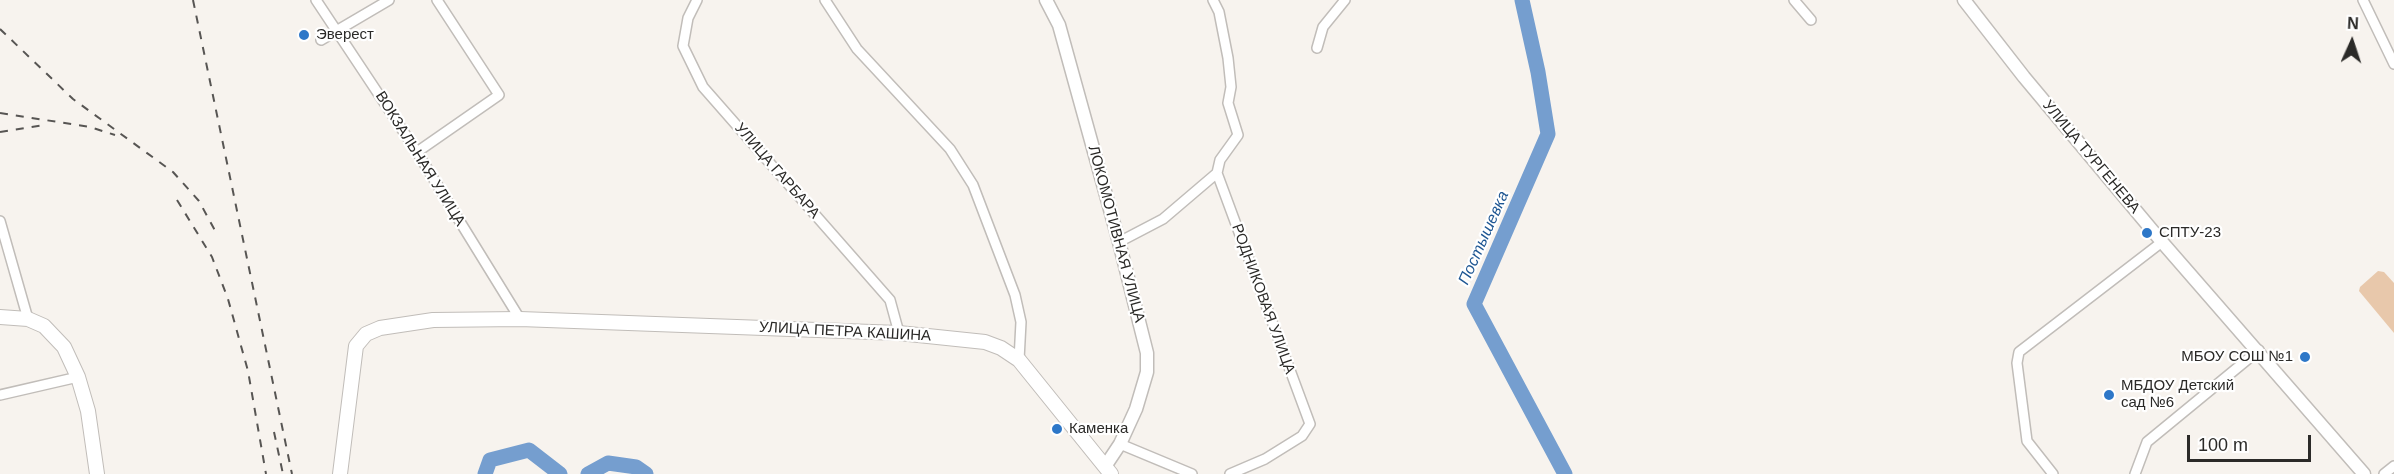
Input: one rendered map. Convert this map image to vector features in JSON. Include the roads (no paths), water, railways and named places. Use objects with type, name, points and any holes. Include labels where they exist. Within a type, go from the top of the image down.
[{"type":"main road","points":[[0,317],[28,319],[44,326],[64,347],[78,377],[88,411],[97,474]]},
{"type":"main road","name":"УЛИЦА ПЕТРА КАШИНА","points":[[340,474],[356,345],[366,334],[380,328],[433,320],[520,319],[899,333],[985,342],[1001,348],[1019,360],[1109,470]]},
{"type":"street","name":"ВОКЗАЛЬНАЯ УЛИЦА","points":[[316,0],[417,152],[520,319]]},
{"type":"street","points":[[321,40],[339,32],[389,0]]},
{"type":"street","points":[[417,152],[499,95],[437,0]]},
{"type":"street","name":"УЛИЦА ГАРБАРА","points":[[697,0],[688,18],[683,46],[704,87],[890,300],[899,333]]},
{"type":"street","points":[[825,0],[857,49],[884,81],[950,148],[973,185],[1015,295],[1021,322],[1019,360]]},
{"type":"street","name":"ЛОКОМОТИВНАЯ УЛИЦА","points":[[1046,0],[1059,25],[1119,242],[1146,353],[1147,372],[1136,409],[1109,470]]},
{"type":"street","points":[[1119,242],[1163,219],[1217,173],[1220,160],[1238,135],[1228,103],[1231,87],[1228,58],[1219,12],[1214,0]]},
{"type":"street","points":[[1317,48],[1323,27],[1345,0]]},
{"type":"street","points":[[1794,0],[1811,20]]},
{"type":"street","name":"УЛИЦА ТУРГЕНЕВА","points":[[1964,0],[2017,69],[2162,242],[2259,350],[2364,474]]},
{"type":"street","points":[[2363,0],[2394,64]]},
{"type":"street","name":"РОДНИКОВАЯ УЛИЦА","points":[[1217,173],[1310,424],[1302,436],[1264,459],[1230,474]]},
{"type":"street","points":[[0,220],[28,319]]},
{"type":"street","points":[[2053,474],[2027,441],[2017,363],[2019,352],[2162,242]]},
{"type":"street","points":[[2135,474],[2147,442],[2259,350]]},
{"type":"street","points":[[0,396],[78,377]]},
{"type":"street","points":[[1120,444],[1192,474]]},
{"type":"street","points":[[2384,474],[2394,465]]},
{"type":"waterway","name":"Постышевка","points":[[1522,0],[1538,72],[1548,134],[1474,304],[1565,474]]},
{"type":"waterway","name":"Каменка","points":[[485,474],[490,460],[529,450],[560,474]]},
{"type":"waterway","name":"Каменка","points":[[588,474],[608,463],[636,467],[646,474]]},
{"type":"railway","points":[[193,0],[292,474]]},
{"type":"railway","points":[[0,29],[73,99],[173,172],[199,201],[218,236]]},
{"type":"railway","points":[[0,113],[90,127],[115,135]]},
{"type":"railway","points":[[0,132],[45,125]]},
{"type":"railway","points":[[177,200],[212,257],[228,299],[248,371],[266,474]]},
{"type":"railway","points":[[274,432],[283,474]]},
{"type":"place","name":"Эверест","points":[[304,35]]},
{"type":"place","name":"СПТУ-23","points":[[2147,233]]},
{"type":"place","name":"МБОУ СОШ №1","points":[[2305,357]]},
{"type":"place","name":"МБДОУ Детский сад №6","points":[[2109,395]]},
{"type":"place","name":"Каменка","points":[[1057,429]]}]
